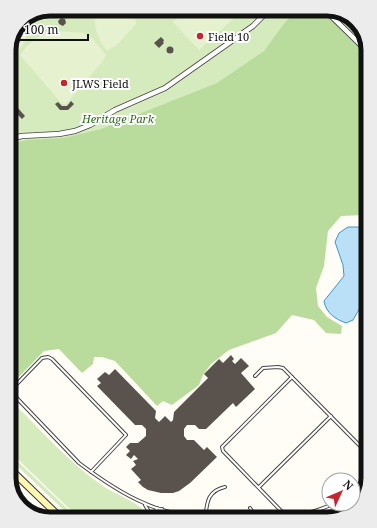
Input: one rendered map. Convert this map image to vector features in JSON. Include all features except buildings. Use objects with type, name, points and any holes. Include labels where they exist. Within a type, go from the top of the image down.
[{"type":"main road","points":[[16,475],[54,512]]},
{"type":"street","points":[[16,137],[59,134],[75,131],[90,125],[115,110],[165,88],[253,26],[263,16]]},
{"type":"street","points":[[332,17],[360,44]]},
{"type":"lane","points":[[16,385],[42,358],[48,357],[52,359],[126,435],[91,472]]},
{"type":"lane","points":[[255,376],[263,368],[283,368],[361,447]]},
{"type":"lane","points":[[282,512],[223,451],[222,447],[292,377]]},
{"type":"lane","points":[[16,397],[78,463],[112,486],[144,504],[172,512]]},
{"type":"lane","points":[[258,487],[330,416]]},
{"type":"lane","points":[[206,512],[207,503],[211,494],[218,489],[225,487]]},
{"type":"lane","points":[[144,504],[149,512]]},
{"type":"lane","points":[[155,512],[157,508]]},
{"type":"lane","points":[[250,508],[253,512]]},
{"type":"green space","name":"Heritage Park","points":[[46,16],[329,16],[346,22],[355,32],[16,376],[16,48],[23,29],[33,21]]},
{"type":"green space","points":[[96,16],[131,16],[136,21],[136,24],[118,44],[107,51],[96,31]]},
{"type":"green space","name":"Field 10","points":[[179,16],[236,16],[199,50],[173,22]]},
{"type":"green space","points":[[292,16],[328,16],[361,49],[361,215],[341,216],[328,231],[324,266],[316,288],[318,306],[327,317],[342,326],[341,334],[326,333],[314,320],[292,315],[276,333],[229,350],[211,364],[203,375],[199,385],[172,405],[163,401],[157,406],[115,361],[102,357],[94,357],[93,364],[82,373],[59,349],[44,351],[16,380],[16,142],[27,140],[64,138],[101,129],[217,83],[264,51],[286,21]]},
{"type":"green space","points":[[338,18],[346,22],[358,37]]},
{"type":"green space","points":[[28,25],[28,33],[22,46],[16,53],[17,42],[20,35],[23,29]]},
{"type":"green space","name":"JLWS Field","points":[[57,31],[83,33],[92,38],[106,55],[102,62],[66,104],[62,104],[20,55],[27,46],[40,36]]},
{"type":"green space","points":[[16,406],[55,445],[92,478],[106,488],[137,505],[145,512],[73,512],[16,458]]},
{"type":"green space","points":[[16,460],[71,512],[66,512],[16,465]]},
{"type":"water","points":[[348,227],[358,227],[361,229],[361,306],[353,320],[346,323],[338,320],[329,312],[324,301],[344,276],[343,265],[335,242],[339,233]]},
{"type":"place","name":"Field 10","points":[[200,36]]},
{"type":"place","name":"JLWS Field","points":[[64,83]]}]
